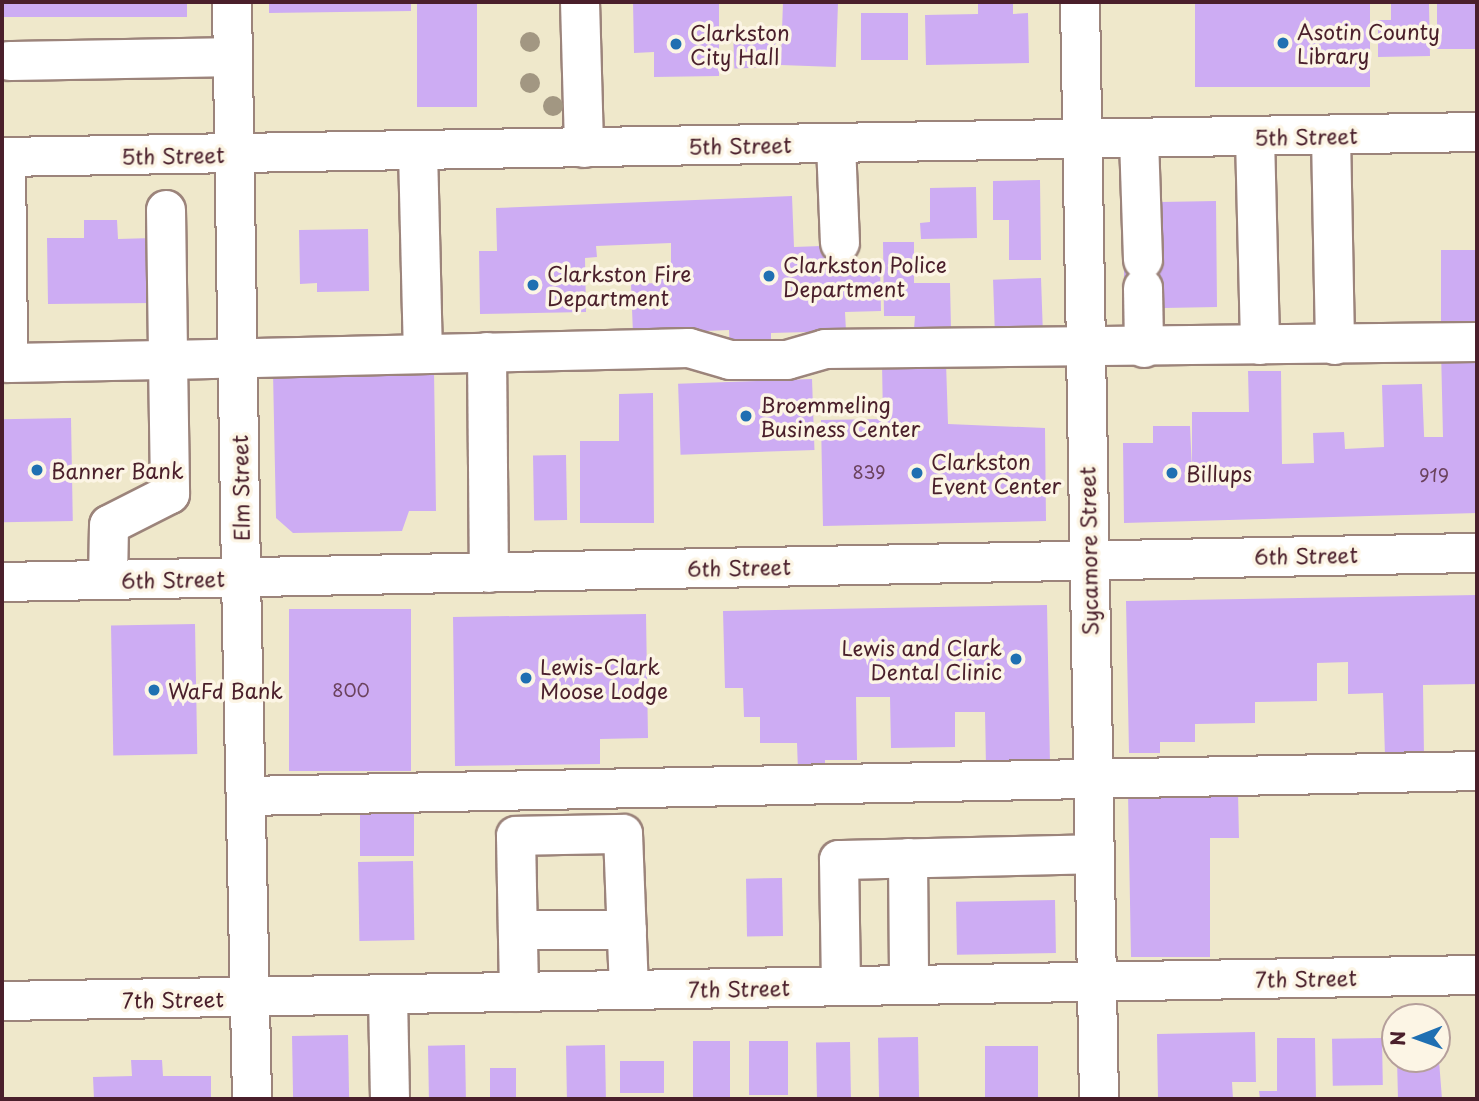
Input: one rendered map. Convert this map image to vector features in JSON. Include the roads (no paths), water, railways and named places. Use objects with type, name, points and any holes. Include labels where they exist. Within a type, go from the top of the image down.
[{"type":"street","name":"Elm Street","points":[[232,2],[252,1099]]},
{"type":"street","points":[[580,2],[584,148]]},
{"type":"street","name":"Sycamore Street","points":[[1080,2],[1099,1099]]},
{"type":"street","points":[[9,61],[233,57]]},
{"type":"street","name":"5th Street","points":[[4,157],[1477,132]]},
{"type":"street","points":[[1331,135],[1335,345]]},
{"type":"street","points":[[1255,136],[1260,345]]},
{"type":"street","points":[[1139,139],[1144,348]]},
{"type":"street","points":[[836,144],[840,243]]},
{"type":"street","points":[[418,151],[423,353]]},
{"type":"street","points":[[4,157],[5,363],[689,348],[730,360],[787,360],[825,349],[1085,349],[1477,342]]},
{"type":"street","points":[[108,580],[109,526],[170,494],[166,210]]},
{"type":"street","points":[[487,352],[489,573]]},
{"type":"street","name":"6th Street","points":[[2,582],[1088,558],[1477,553]]},
{"type":"street","points":[[246,796],[1477,771]]},
{"type":"street","points":[[519,992],[516,835],[624,834],[629,990]]},
{"type":"street","points":[[841,986],[838,860],[1095,854]]},
{"type":"street","points":[[908,858],[909,985]]},
{"type":"street","points":[[518,930],[626,930]]},
{"type":"street","name":"7th Street","points":[[2,1001],[1477,975]]},
{"type":"street","points":[[388,995],[390,1099]]},
{"type":"place","name":"Asotin County Library","points":[[1283,43]]},
{"type":"place","name":"Clarkston City Hall","points":[[676,44]]},
{"type":"place","name":"Clarkston Police Department","points":[[769,276]]},
{"type":"place","name":"Clarkston Fire Department","points":[[533,285]]},
{"type":"place","name":"Broemmeling Business Center","points":[[746,416]]},
{"type":"place","name":"Banner Bank","points":[[37,470]]},
{"type":"place","name":"Clarkston Event Center","points":[[917,473]]},
{"type":"place","name":"Billups","points":[[1172,473]]},
{"type":"place","name":"Lewis and Clark Dental Clinic","points":[[1016,659]]},
{"type":"place","name":"Lewis-Clark Moose Lodge","points":[[526,678]]},
{"type":"place","name":"WaFd Bank","points":[[154,690]]}]
